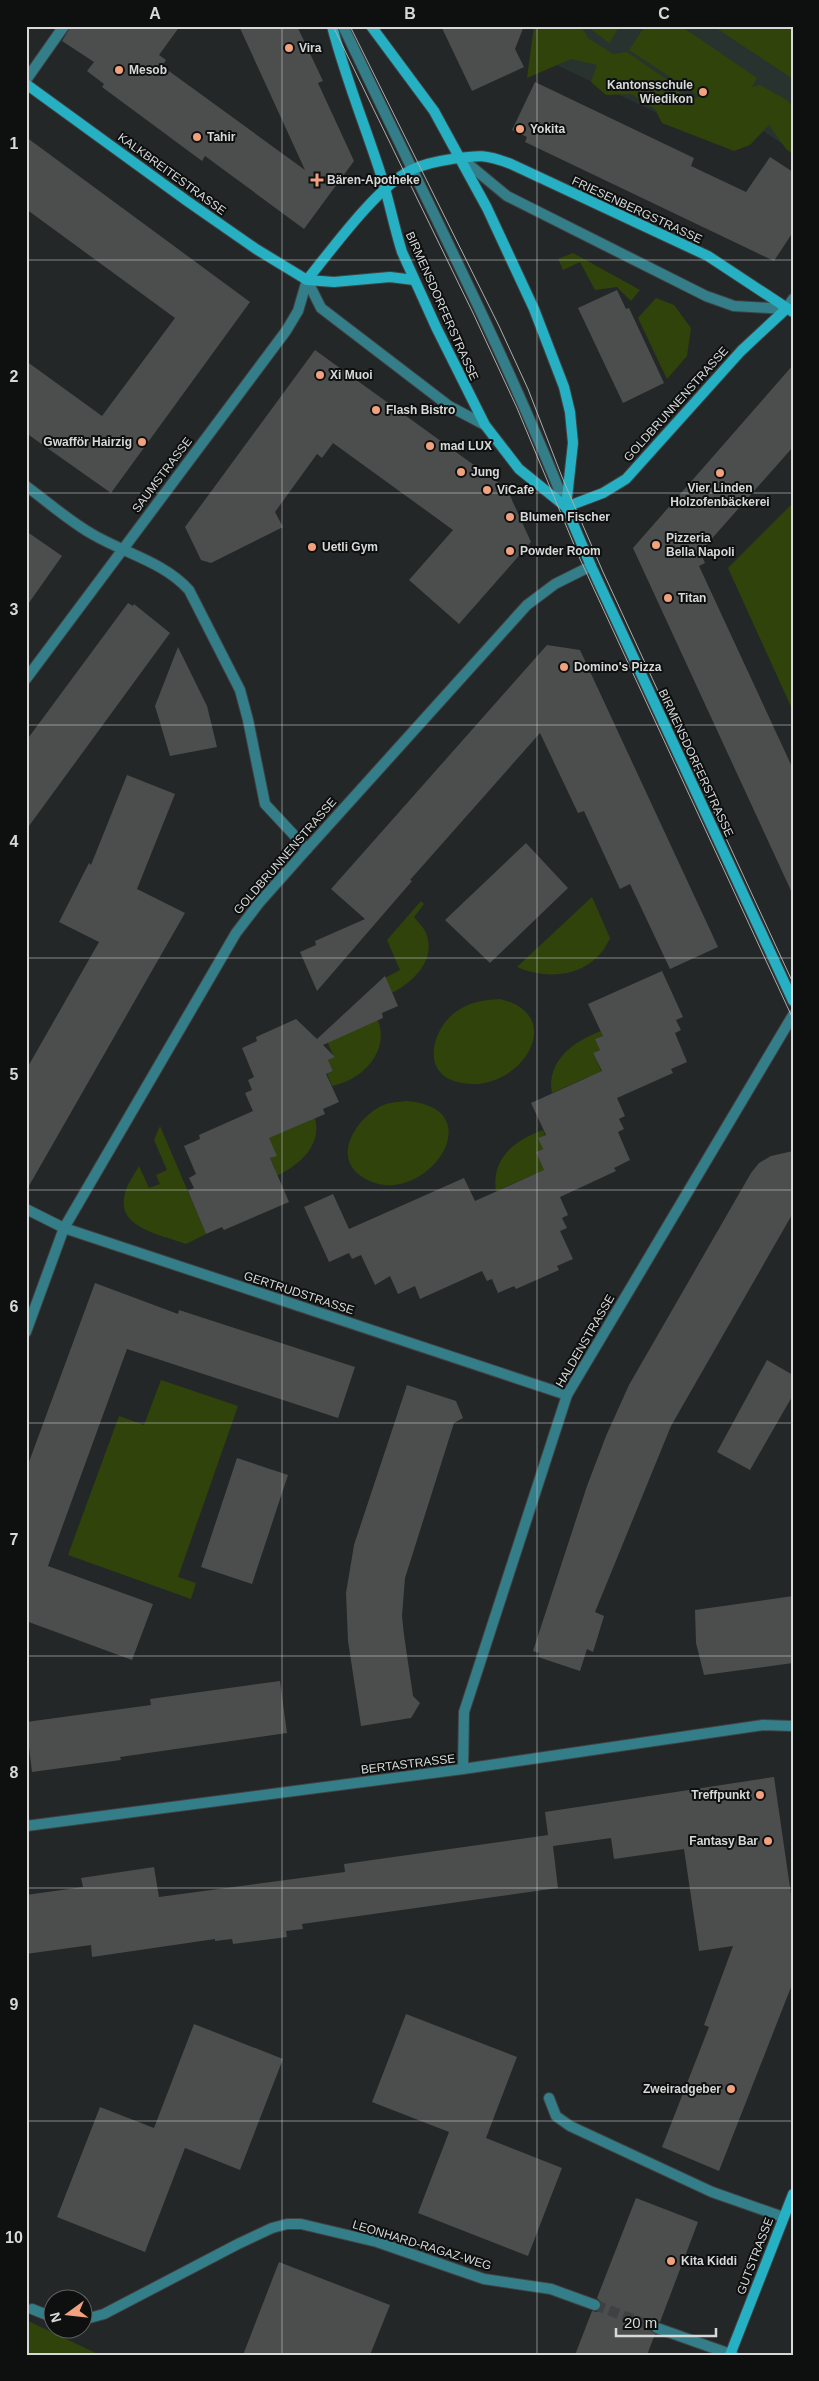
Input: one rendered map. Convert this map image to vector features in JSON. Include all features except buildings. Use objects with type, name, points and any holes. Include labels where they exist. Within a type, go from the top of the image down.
[{"type":"main road","name":"BIRMENSDORFERSTRASSE","points":[[332,26],[354,100],[386,189],[395,231],[414,280],[484,425],[519,469],[566,507],[591,566],[793,1001]]},
{"type":"main road","name":"BIRMENSDORFERSTRASSE","points":[[376,28],[434,111],[461,158],[507,248],[534,309],[564,387],[570,412],[573,444],[566,507]]},
{"type":"main road","name":"KALKBREITESTRASSE","points":[[26,84],[187,201],[307,280],[334,282],[390,277],[414,280]]},
{"type":"main road","name":"FRIESENBERGSTRASSE","points":[[386,189],[413,169],[435,162],[481,154],[528,172],[708,256],[790,310]]},
{"type":"main road","points":[[307,280],[386,189]]},
{"type":"main road","name":"GOLDBRUNNENSTRASSE","points":[[566,507],[603,493],[626,479],[741,351],[790,310]]},
{"type":"main road","name":"GUTSTRASSE","points":[[731,2354],[793,2194]]},
{"type":"street","points":[[26,80],[64,26]]},
{"type":"street","name":"BIRMENSDORFERSTRASSE","points":[[343,26],[489,326],[533,424],[566,507]]},
{"type":"street","points":[[461,158],[507,196],[706,296],[734,306],[790,310]]},
{"type":"street","points":[[307,280],[321,308],[449,406],[484,425]]},
{"type":"street","name":"SAUMSTRASSE","points":[[26,679],[122,548],[286,331],[298,311],[307,280]]},
{"type":"street","name":"GOLDBRUNNENSTRASSE","points":[[790,310],[793,299]]},
{"type":"street","points":[[26,486],[92,535],[122,548],[181,581],[189,590],[240,690],[265,804],[307,849]]},
{"type":"street","name":"GOLDBRUNNENSTRASSE","points":[[26,1332],[64,1228],[236,933],[259,903],[527,605],[555,584],[591,566]]},
{"type":"street","name":"HALDENSTRASSE","points":[[463,1769],[464,1712],[567,1395],[793,1015]]},
{"type":"street","name":"GERTRUDSTRASSE","points":[[26,1208],[64,1228],[567,1395]]},
{"type":"street","name":"BERTASTRASSE","points":[[26,1826],[463,1769],[763,1726],[793,1726]]},
{"type":"street","points":[[548,2098],[556,2116],[570,2126],[712,2192],[783,2217]]},
{"type":"street","name":"LEONHARD-RAGAZ-WEG","points":[[92,2317],[104,2314],[238,2244],[272,2228],[287,2224],[301,2224],[377,2242],[484,2280],[551,2289],[595,2305]]},
{"type":"street","points":[[32,2309],[42,2313]]},
{"type":"street","points":[[657,2328],[731,2354]]},
{"type":"shaded area","name":"Kantonsschule Wiedikon","points":[[571,26],[793,26],[793,151],[754,125],[735,150],[546,60]]},
{"type":"green space","name":"Kantonsschule Wiedikon","points":[[534,26],[581,26],[588,38],[613,54],[627,52],[676,86],[686,103],[699,96],[629,50],[645,26],[681,26],[757,78],[752,87],[760,85],[787,100],[793,107],[793,154],[786,149],[769,125],[750,145],[734,151],[662,123],[655,109],[631,94],[606,95],[591,82],[597,65],[571,59],[527,78]]},
{"type":"green space","points":[[587,26],[620,26],[609,43]]},
{"type":"green space","points":[[713,26],[793,26],[793,79]]},
{"type":"green space","points":[[573,253],[640,290],[631,301],[617,287],[595,290],[580,262],[563,270],[558,259]]},
{"type":"green space","points":[[656,298],[674,305],[691,328],[687,356],[667,379],[638,318]]},
{"type":"green space","points":[[793,503],[793,711],[728,568]]},
{"type":"green space","points":[[592,897],[610,938],[594,960],[571,972],[558,974],[530,972],[517,967]]},
{"type":"green space","points":[[421,901],[424,904],[414,917],[426,933],[429,943],[426,961],[408,983],[392,993],[385,978],[400,970],[387,940]]},
{"type":"green space","points":[[500,999],[521,1008],[532,1022],[534,1038],[527,1054],[515,1068],[497,1079],[476,1084],[454,1081],[443,1075],[437,1068],[434,1058],[434,1048],[442,1027],[449,1018],[467,1005]]},
{"type":"green space","points":[[378,1020],[381,1032],[380,1043],[371,1063],[354,1078],[332,1086],[327,1074],[333,1071],[328,1060],[334,1057],[326,1039]]},
{"type":"green space","points":[[601,1031],[603,1036],[596,1039],[600,1050],[593,1053],[603,1075],[588,1077],[552,1093],[553,1071],[564,1054],[581,1040]]},
{"type":"green space","points":[[407,1101],[433,1108],[446,1121],[448,1138],[441,1156],[427,1171],[408,1182],[386,1185],[364,1178],[354,1170],[349,1160],[350,1140],[355,1130],[371,1112],[381,1106]]},
{"type":"green space","points":[[315,1118],[315,1139],[311,1148],[298,1163],[272,1178],[269,1172],[275,1169],[270,1158],[276,1155],[267,1135],[282,1132]]},
{"type":"green space","points":[[160,1126],[206,1234],[186,1244],[143,1228],[127,1215],[124,1206],[127,1187],[139,1166],[149,1188],[160,1184],[156,1175],[167,1170],[154,1140]]},
{"type":"green space","points":[[543,1130],[545,1135],[539,1138],[543,1149],[536,1152],[546,1174],[531,1176],[496,1191],[495,1179],[497,1169],[507,1152],[523,1139]]},
{"type":"green space","points":[[161,1380],[238,1406],[178,1577],[196,1583],[191,1599],[68,1555],[119,1416],[144,1425]]},
{"type":"green space","points":[[26,2320],[42,2328],[42,2338],[64,2338],[100,2355],[26,2355]]},
{"type":"tunnel","points":[[595,2305],[657,2328]]},
{"type":"tram line","points":[[333,26],[473,313],[517,408],[580,559],[793,1019]]},
{"type":"tram line","points":[[350,26],[499,326],[528,389],[562,477],[603,572],[793,983]]},
{"type":"place","name":"Vira","points":[[289,48]]},
{"type":"place","name":"Mesob","points":[[119,70]]},
{"type":"place","name":"Kantonsschule Wiedikon","points":[[703,92]]},
{"type":"place","name":"Yokita","points":[[520,129]]},
{"type":"place","name":"Tahir","points":[[197,137]]},
{"type":"place","name":"Bären-Apotheke","points":[[317,180]]},
{"type":"place","name":"Xi Muoi","points":[[320,375]]},
{"type":"place","name":"Flash Bistro","points":[[376,410]]},
{"type":"place","name":"Gwafför Hairzig","points":[[142,442]]},
{"type":"place","name":"mad LUX","points":[[430,446]]},
{"type":"place","name":"Jung","points":[[461,472]]},
{"type":"place","name":"Vier Linden Holzofenbäckerei","points":[[720,473]]},
{"type":"place","name":"ViCafe","points":[[487,490]]},
{"type":"place","name":"Blumen Fischer","points":[[510,517]]},
{"type":"place","name":"Pizzeria Bella Napoli","points":[[656,545]]},
{"type":"place","name":"Uetli Gym","points":[[312,547]]},
{"type":"place","name":"Powder Room","points":[[510,551]]},
{"type":"place","name":"Titan","points":[[668,598]]},
{"type":"place","name":"Domino's Pizza","points":[[564,667]]},
{"type":"place","name":"Treffpunkt","points":[[760,1795]]},
{"type":"place","name":"Fantasy Bar","points":[[768,1841]]},
{"type":"place","name":"Zweiradgeber","points":[[731,2089]]},
{"type":"place","name":"Kita Kiddi","points":[[671,2261]]}]
